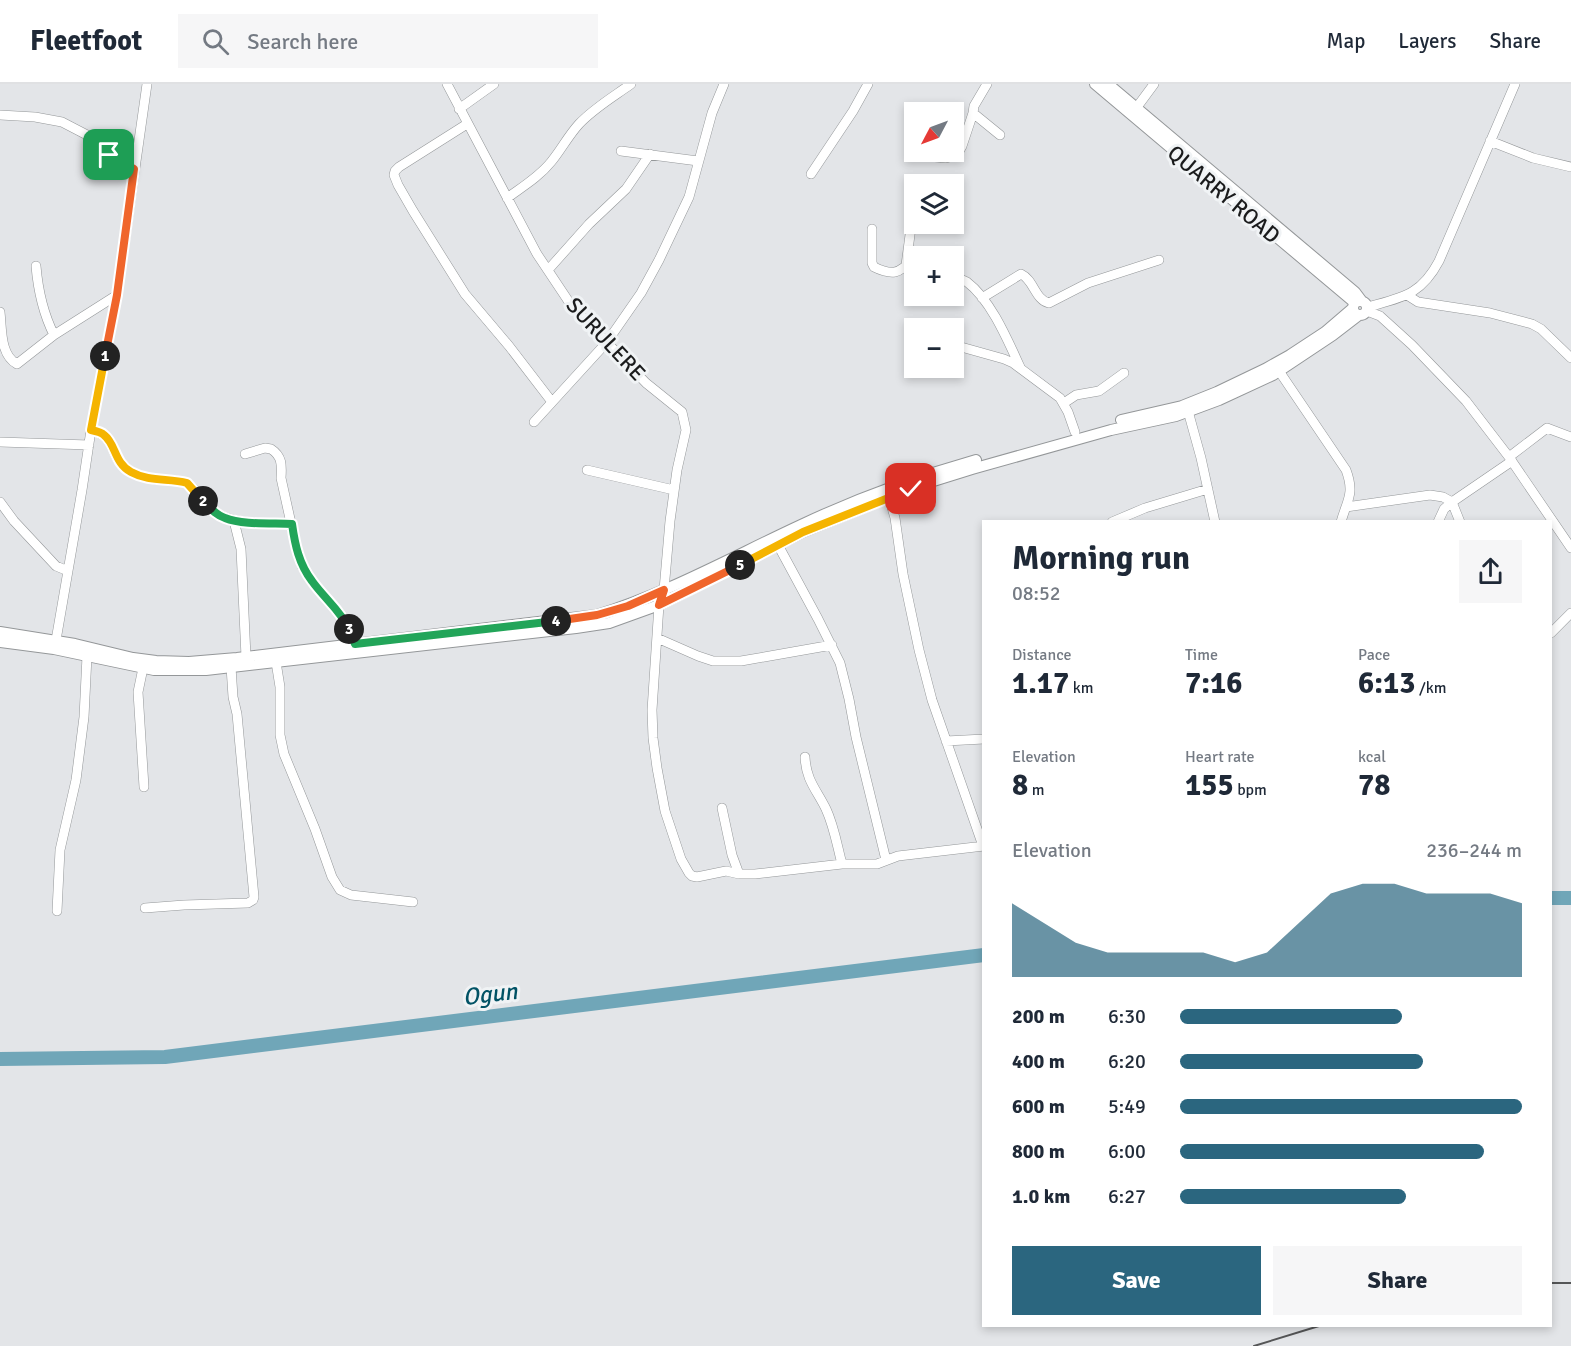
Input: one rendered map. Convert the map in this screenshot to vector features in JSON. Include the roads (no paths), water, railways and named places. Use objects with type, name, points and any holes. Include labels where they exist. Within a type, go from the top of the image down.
[{"type":"main road","name":"QUARRY ROAD","points":[[1095,84],[1360,307]]},
{"type":"main road","name":"QUARRY ROAD","points":[[1108,84],[1346,284],[1355,292],[1360,307]]},
{"type":"main road","points":[[0,632],[55,645],[87,656],[143,668],[186,671],[609,623],[659,605],[803,532],[889,497],[972,469],[1111,430],[1176,416],[1219,400],[1279,371],[1333,335],[1360,307]]},
{"type":"main road","points":[[0,642],[75,644],[133,658],[189,662],[597,615],[628,606],[802,524],[911,480],[1075,432],[1182,406],[1217,392],[1290,355],[1360,307]]},
{"type":"street","points":[[55,645],[91,430],[117,295],[147,84]]},
{"type":"street","name":"SURULERE","points":[[447,84],[537,254],[571,305],[646,383],[682,411],[686,430],[677,470],[664,590],[659,605],[651,710],[653,738],[665,811],[681,859],[689,873],[697,877],[726,871],[739,874]]},
{"type":"street","points":[[459,109],[494,84]]},
{"type":"street","points":[[507,198],[550,163],[580,123],[631,84]]},
{"type":"street","points":[[534,422],[607,342],[641,293],[689,197],[712,113],[724,84]]},
{"type":"street","points":[[811,174],[868,84]]},
{"type":"street","points":[[964,140],[974,106],[987,84]]},
{"type":"street","points":[[1137,107],[1154,84]]},
{"type":"street","points":[[1360,307],[1401,297],[1420,288],[1431,276],[1515,84]]},
{"type":"street","points":[[973,113],[1000,135]]},
{"type":"street","points":[[0,115],[35,117],[62,122],[87,135],[109,155],[134,169]]},
{"type":"street","points":[[467,124],[399,167],[394,175],[412,211],[465,294],[552,402]]},
{"type":"street","points":[[1490,141],[1533,158],[1571,166]]},
{"type":"street","points":[[621,151],[698,161]]},
{"type":"street","points":[[549,270],[589,224],[626,189],[650,154]]},
{"type":"street","points":[[872,229],[874,267],[888,272],[896,272],[904,268]]},
{"type":"street","points":[[982,298],[1021,274],[1028,278],[1045,303],[1049,303],[1088,283],[1159,260]]},
{"type":"street","points":[[36,266],[42,304],[54,335]]},
{"type":"street","points":[[964,281],[982,298],[999,325],[1021,370]]},
{"type":"street","points":[[1407,294],[1418,302],[1490,313],[1532,324],[1541,329],[1571,358]]},
{"type":"street","points":[[0,312],[0,332],[5,349],[13,362],[17,364],[54,335],[117,295]]},
{"type":"street","points":[[1360,307],[1380,316],[1412,345],[1466,401],[1511,459],[1571,548]]},
{"type":"street","points":[[964,348],[1004,359],[1060,398],[1075,432]]},
{"type":"street","points":[[1279,371],[1346,470],[1350,496],[1342,520]]},
{"type":"street","points":[[1064,403],[1076,395],[1099,390],[1124,373]]},
{"type":"street","points":[[1188,411],[1215,520]]},
{"type":"street","points":[[1439,520],[1444,509],[1452,502],[1511,459],[1547,428],[1571,437]]},
{"type":"street","points":[[91,430],[102,433],[108,438],[116,456],[132,473],[158,480],[187,483],[216,513],[224,518],[234,521],[292,524]]},
{"type":"street","points":[[0,442],[89,445]]},
{"type":"street","points":[[245,453],[265,448],[272,449],[280,457],[281,478],[302,566],[312,582],[345,619],[355,644]]},
{"type":"street","points":[[587,470],[674,490]]},
{"type":"street","points":[[1117,520],[1145,508],[1208,489]]},
{"type":"street","points":[[1346,507],[1430,495],[1452,502],[1459,520]]},
{"type":"street","points":[[889,497],[895,518],[903,574],[919,650],[932,700],[982,843]]},
{"type":"street","points":[[0,502],[51,562],[68,572]]},
{"type":"street","points":[[234,521],[241,549],[246,657]]},
{"type":"street","points":[[778,545],[843,672],[855,737],[886,860]]},
{"type":"street","points":[[1552,632],[1571,613]]},
{"type":"street","points":[[657,638],[713,661],[741,661],[831,645]]},
{"type":"street","points":[[57,911],[60,850],[76,780],[84,717],[87,656]]},
{"type":"street","points":[[276,662],[280,687],[280,735],[284,754],[312,820],[332,877],[340,890],[351,895],[413,902]]},
{"type":"street","points":[[145,909],[248,903],[253,900],[231,667]]},
{"type":"street","points":[[143,668],[138,692],[144,787]]},
{"type":"street","points":[[946,741],[982,738]]},
{"type":"street","points":[[805,757],[808,778],[826,809],[842,864]]},
{"type":"street","points":[[722,808],[732,855],[739,874],[842,864],[877,864],[898,856],[982,846]]},
{"type":"waterway","name":"Ogun","points":[[1552,898],[1571,898]]},
{"type":"waterway","name":"Ogun","points":[[0,1059],[165,1057],[982,955]]},
{"type":"railway","points":[[1552,1283],[1571,1283]]},
{"type":"railway","points":[[1254,1346],[1316,1327]]}]
